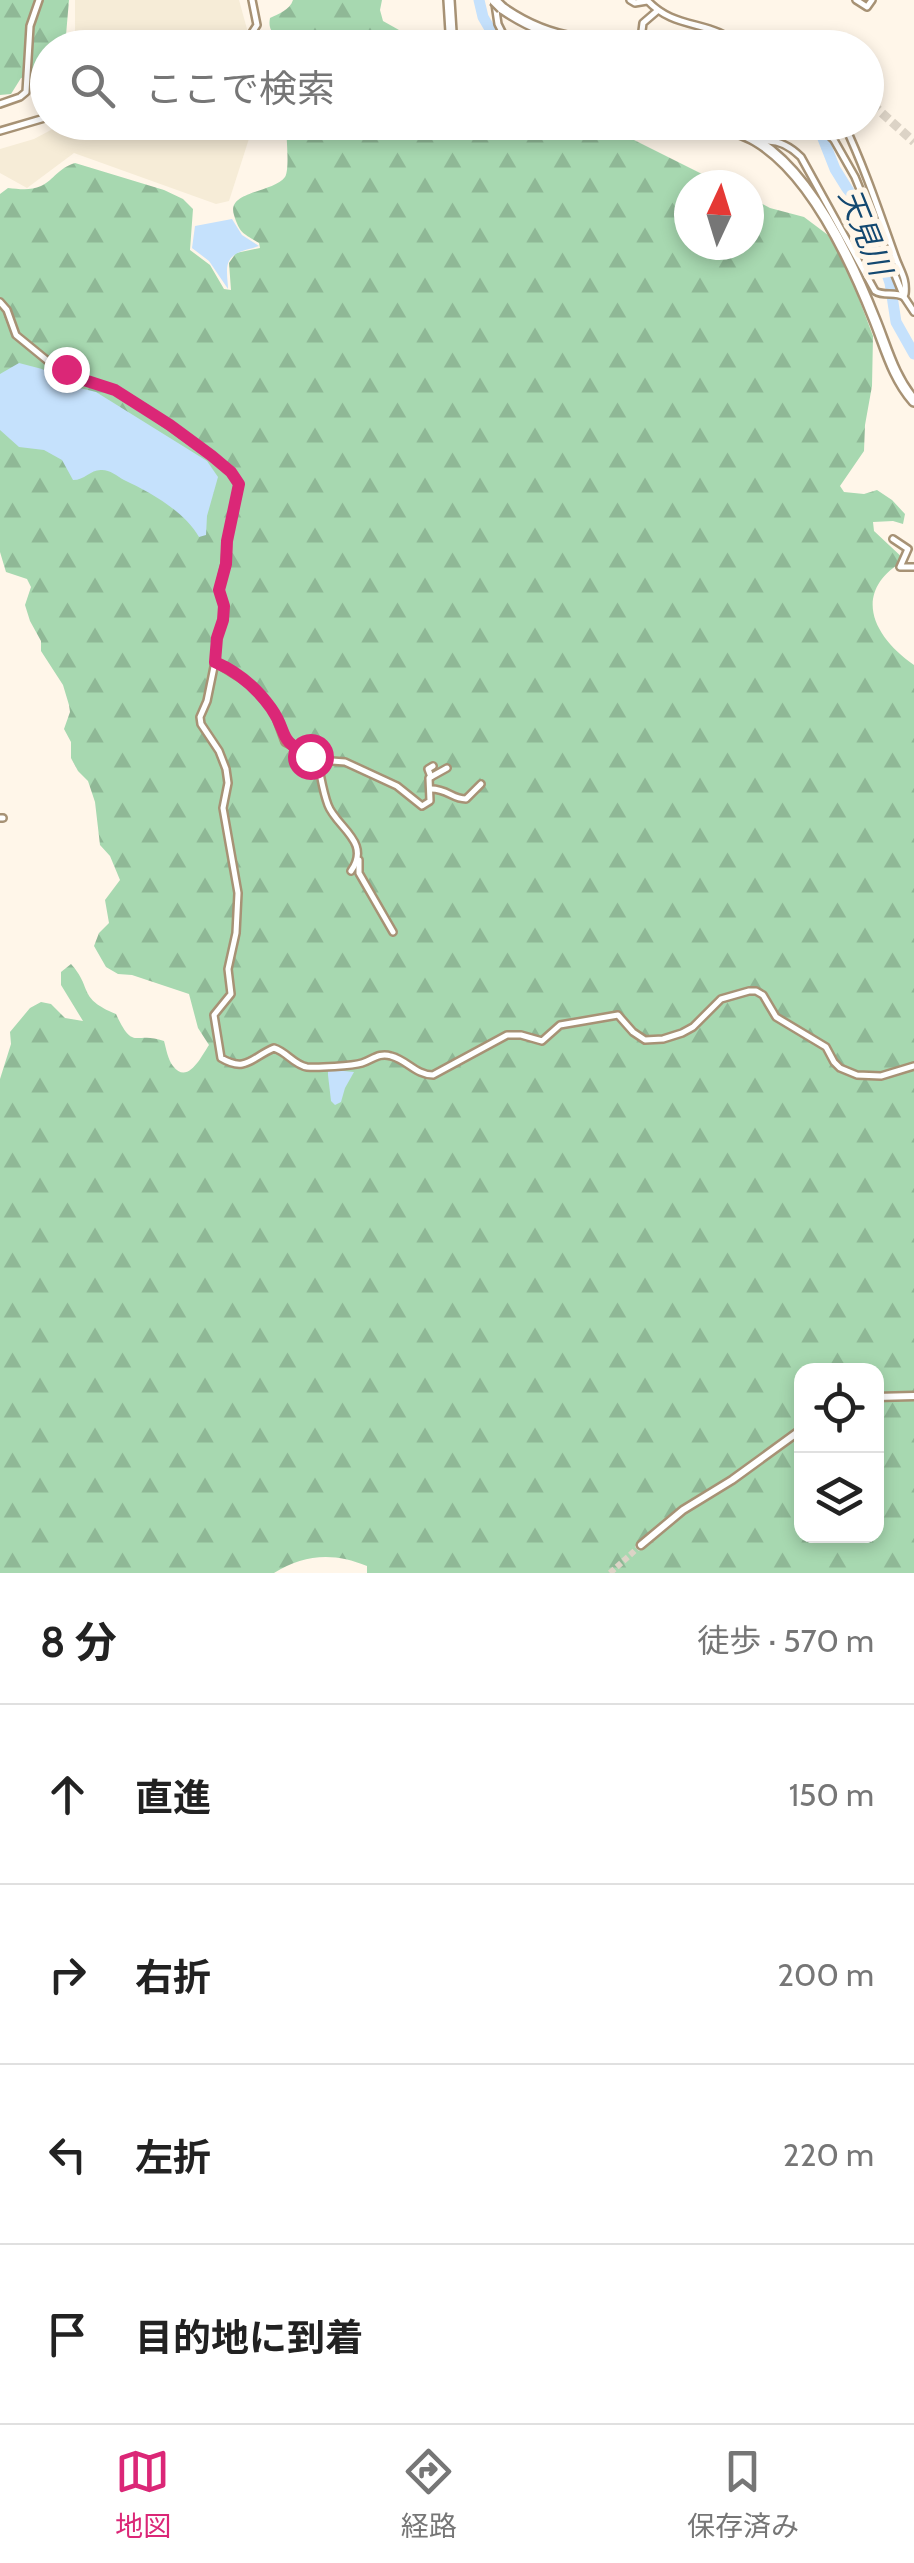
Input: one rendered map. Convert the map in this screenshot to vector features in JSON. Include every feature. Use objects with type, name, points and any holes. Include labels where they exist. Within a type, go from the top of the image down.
[{"type":"highway","points":[[449,0],[451,30]]},
{"type":"highway","points":[[497,3],[515,18],[541,30]]},
{"type":"highway","points":[[755,140],[786,166],[815,201],[858,281],[894,371],[914,401]]},
{"type":"street","points":[[0,104],[26,92],[30,26],[40,0]]},
{"type":"street","points":[[252,0],[257,24],[253,30]]},
{"type":"street","points":[[630,0],[647,0],[673,19],[714,30]]},
{"type":"street","points":[[856,0],[867,7],[872,0]]},
{"type":"street","points":[[497,3],[501,30]]},
{"type":"street","points":[[642,30],[643,23],[657,11]]},
{"type":"street","points":[[0,131],[30,122]]},
{"type":"street","points":[[834,140],[855,177],[902,295],[914,312]]},
{"type":"street","points":[[851,140],[905,276],[902,295]]},
{"type":"street","points":[[759,142],[779,142],[801,157],[875,291],[902,295]]},
{"type":"street","points":[[0,302],[16,335],[49,362],[130,399],[204,449],[239,484],[219,590],[223,620],[201,724],[226,769],[223,808],[238,893],[236,933],[228,970],[231,994],[214,1015],[219,1054],[224,1061],[246,1065],[274,1048],[301,1066],[356,1064],[377,1055],[390,1056],[423,1075],[433,1075],[507,1035],[542,1041],[560,1026],[612,1015],[622,1018],[645,1040],[672,1037],[693,1027],[721,999],[756,991],[776,1017],[826,1047],[840,1068],[880,1076],[914,1066]]},
{"type":"street","points":[[893,539],[908,549],[900,567],[914,567]]},
{"type":"street","points":[[225,666],[230,659]]},
{"type":"street","points":[[215,662],[249,681],[274,712],[285,742],[319,760],[346,762],[397,786],[422,806],[430,801],[429,778],[447,768]]},
{"type":"street","points":[[202,714],[210,718]]},
{"type":"street","points":[[319,760],[330,810],[345,827],[358,852],[358,874],[393,932]]},
{"type":"street","points":[[432,777],[428,769],[433,766]]},
{"type":"street","points":[[431,788],[466,799],[481,784]]},
{"type":"street","points":[[431,788],[440,787]]},
{"type":"street","points":[[350,871],[358,852]]},
{"type":"street","points":[[884,1397],[914,1396]]},
{"type":"street","points":[[642,1544],[682,1510],[794,1435]]},
{"type":"shaded area","points":[[75,0],[239,0],[247,29],[247,30],[75,30]]},
{"type":"shaded area","points":[[31,140],[249,140],[229,201],[216,204],[74,153],[27,188],[0,173],[0,149]]},
{"type":"green space","points":[[0,0],[69,0],[66,30],[30,30],[30,77],[21,78],[11,94],[0,95]]},
{"type":"green space","points":[[382,0],[383,21],[399,30],[272,30],[270,18],[291,3]]},
{"type":"green space","points":[[287,140],[634,140],[694,170],[674,170],[674,260],[764,260],[764,205],[804,217],[828,235],[847,267],[873,336],[872,386],[864,451],[840,486],[844,492],[864,494],[877,490],[905,514],[903,524],[873,522],[874,531],[905,560],[888,572],[873,599],[878,627],[887,641],[914,665],[914,1573],[367,1573],[367,1566],[319,1557],[274,1573],[0,1573],[0,1079],[11,1044],[10,1032],[30,1008],[41,1002],[51,1004],[65,1018],[83,1021],[61,985],[61,972],[71,964],[90,997],[116,1014],[131,1037],[164,1041],[170,1061],[179,1071],[184,1073],[194,1067],[209,1045],[198,1028],[189,994],[118,974],[106,967],[94,946],[109,923],[105,900],[120,880],[110,856],[100,845],[95,802],[88,781],[71,758],[71,742],[64,729],[69,705],[30,621],[25,605],[31,587],[27,579],[6,572],[0,552],[0,194],[8,188],[41,186],[75,163],[164,190],[193,209],[190,250],[210,265],[224,289],[231,290],[229,263],[236,253],[260,248],[259,243],[240,230],[233,207],[243,197],[279,182],[286,173]]},
{"type":"water","points":[[232,219],[242,235],[259,246],[230,260],[228,289],[209,261],[192,248],[195,226]]},
{"type":"water","points":[[19,363],[96,392],[207,461],[218,477],[206,535],[199,537],[185,519],[145,490],[105,470],[73,480],[62,460],[44,450],[19,447],[0,430],[0,374]]},
{"type":"water","points":[[328,1071],[354,1072],[341,1102],[335,1105],[328,1075]]},
{"type":"waterway","name":"天見川","points":[[479,0],[491,30]]},
{"type":"waterway","name":"天見川","points":[[824,140],[880,253],[896,322],[914,354]]},
{"type":"tunnel","points":[[884,115],[914,142]]},
{"type":"tunnel","points":[[610,1573],[641,1545]]},
{"type":"route","points":[[66,369],[81,379],[115,390],[144,408],[193,441],[236,478],[239,494],[220,580],[224,606],[215,662],[249,681],[274,712],[285,742],[310,756]]}]
